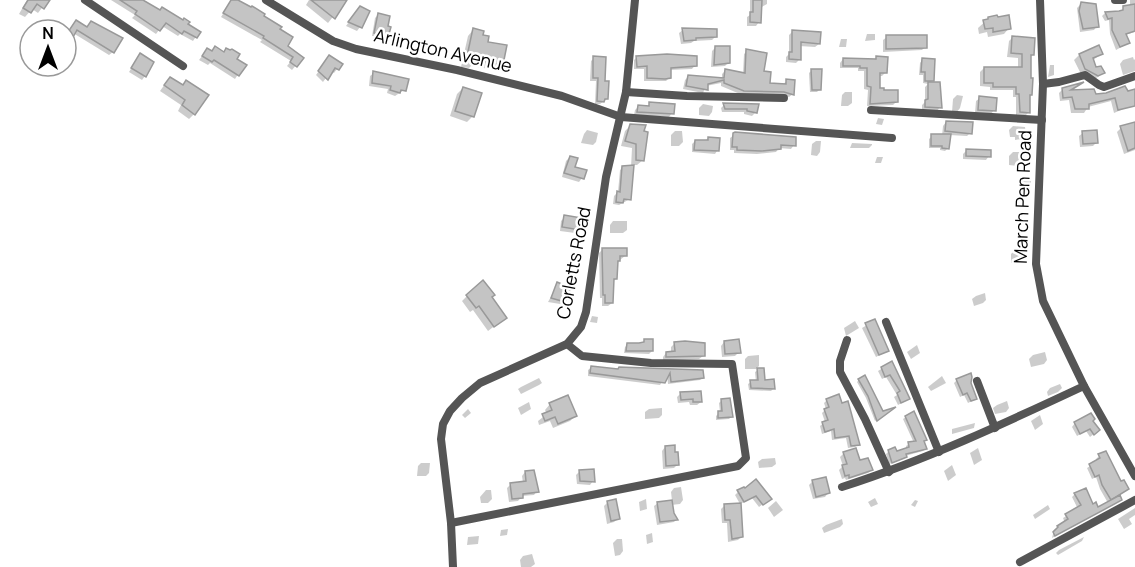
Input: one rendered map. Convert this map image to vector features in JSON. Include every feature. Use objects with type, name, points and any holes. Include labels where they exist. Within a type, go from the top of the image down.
[{"type":"street","points":[[85,0],[183,66]]},
{"type":"street","name":"Arlington Avenue","points":[[266,0],[333,41],[356,49],[457,70],[562,96],[621,117],[892,138]]},
{"type":"street","name":"Corletts Road","points":[[453,567],[451,523],[441,439],[443,424],[450,411],[480,383],[567,344],[581,327],[586,312],[606,177],[626,92],[635,0]]},
{"type":"street","name":"March Pen Road","points":[[1040,0],[1043,84],[1035,264],[1044,301],[1084,386],[1135,476]]},
{"type":"street","points":[[1115,0],[1123,0]]},
{"type":"street","points":[[1043,84],[1085,75],[1099,86],[1104,87],[1135,76]]},
{"type":"street","points":[[626,92],[784,98]]},
{"type":"street","points":[[871,110],[1042,120]]},
{"type":"street","points":[[886,322],[939,452]]},
{"type":"street","points":[[847,340],[840,361],[840,372],[866,419],[889,472]]},
{"type":"street","points":[[451,523],[738,466],[746,459],[732,364],[651,363],[582,356],[567,344]]},
{"type":"street","points":[[977,381],[996,428]]},
{"type":"street","points":[[842,487],[889,472],[939,452],[1084,386]]},
{"type":"street","points":[[1020,562],[1135,500]]},
{"type":"building","points":[[28,0],[50,0],[44,9],[37,4],[31,13],[23,8]]},
{"type":"building","points":[[120,0],[143,0],[160,10],[162,7],[183,20],[184,18],[190,22],[188,24],[201,32],[197,38],[184,31],[182,34],[166,23],[160,31],[135,14],[137,11]]},
{"type":"building","points":[[231,0],[238,0],[252,6],[293,37],[288,46],[304,58],[297,67],[290,62],[293,57],[263,38],[264,36],[223,13]]},
{"type":"building","points":[[311,0],[347,0],[335,19]]},
{"type":"building","points":[[753,0],[762,0],[761,23],[750,22]]},
{"type":"building","points":[[1081,2],[1096,4],[1099,27],[1083,29],[1079,11]]},
{"type":"building","points":[[1135,4],[1135,31],[1126,34],[1130,43],[1120,47],[1112,30],[1112,18],[1108,19],[1105,12],[1123,10],[1123,6]]},
{"type":"building","points":[[360,6],[370,11],[362,28],[348,22]]},
{"type":"building","points":[[378,13],[390,16],[389,34],[374,33]]},
{"type":"building","points":[[997,15],[998,17],[1009,15],[1011,29],[993,32],[993,28],[985,29],[983,20]]},
{"type":"building","points":[[78,21],[87,27],[91,21],[123,38],[114,53],[78,31]]},
{"type":"building","points":[[473,28],[484,31],[483,35],[489,36],[488,42],[507,45],[503,65],[476,60],[476,63],[466,61]]},
{"type":"building","points":[[682,28],[717,29],[717,37],[684,41]]},
{"type":"building","points":[[792,30],[821,32],[820,44],[801,42],[801,60],[789,59],[789,52],[792,52]]},
{"type":"building","points":[[886,35],[927,35],[927,48],[886,49]]},
{"type":"building","points":[[1012,36],[1035,38],[1034,55],[1031,55],[1031,78],[1033,78],[1030,113],[1020,112],[1019,94],[1016,94],[1016,87],[993,87],[993,83],[984,83],[984,67],[1022,67],[1022,54],[1011,53]]},
{"type":"building","points":[[1099,45],[1103,54],[1093,58],[1096,67],[1101,66],[1105,73],[1098,76],[1085,69],[1079,54]]},
{"type":"building","points":[[215,46],[224,52],[226,48],[240,54],[237,59],[247,65],[239,76],[214,60],[212,62],[202,56],[207,48],[212,51]]},
{"type":"building","points":[[715,46],[730,46],[730,63],[714,65]]},
{"type":"building","points":[[746,49],[767,53],[764,71],[771,72],[770,83],[786,84],[786,79],[795,80],[794,95],[784,92],[744,91],[724,83],[724,80],[708,84],[708,90],[686,86],[688,75],[724,78],[725,69],[745,73]]},
{"type":"building","points":[[140,53],[154,62],[146,77],[131,68]]},
{"type":"building","points":[[667,54],[697,56],[697,66],[671,68],[671,78],[665,79],[647,78],[647,66],[637,67],[636,56]]},
{"type":"building","points":[[329,55],[343,64],[339,70],[335,68],[328,80],[318,71]]},
{"type":"building","points":[[593,56],[606,57],[605,81],[609,81],[608,99],[604,102],[597,101],[598,78],[593,78]]},
{"type":"building","points":[[876,56],[888,57],[887,73],[880,73],[880,88],[898,90],[898,102],[870,104],[871,87],[867,86],[867,68],[843,66],[843,58],[876,59]]},
{"type":"building","points":[[922,58],[935,59],[934,81],[925,81],[925,72],[921,72]]},
{"type":"building","points":[[811,69],[822,69],[821,90],[812,90]]},
{"type":"building","points":[[373,71],[409,79],[406,91],[401,90],[400,93],[390,90],[391,86],[372,83]]},
{"type":"building","points":[[170,77],[183,85],[186,80],[209,95],[195,115],[182,105],[185,100],[164,85]]},
{"type":"building","points":[[928,82],[940,82],[942,108],[925,107],[925,100],[928,99]]},
{"type":"building","points":[[1084,82],[1071,90],[1094,89],[1096,94],[1125,86],[1128,91],[1135,89],[1135,106],[1118,110],[1115,98],[1089,104],[1089,109],[1075,109],[1072,97],[1063,98],[1062,88]]},
{"type":"building","points":[[463,87],[482,93],[474,117],[455,111]]},
{"type":"building","points":[[979,96],[997,98],[996,111],[978,110]]},
{"type":"building","points":[[649,102],[675,104],[674,114],[637,112],[638,105],[649,106]]},
{"type":"building","points":[[723,103],[759,104],[757,113],[747,111],[747,109],[725,109]]},
{"type":"building","points":[[946,121],[973,122],[972,134],[945,131]]},
{"type":"building","points":[[1135,122],[1135,148],[1128,151],[1120,126]]},
{"type":"building","points":[[630,124],[646,125],[644,131],[648,132],[644,161],[636,160],[636,144],[625,141]]},
{"type":"building","points":[[1097,130],[1098,143],[1083,144],[1082,131]]},
{"type":"building","points":[[735,132],[796,137],[796,146],[781,145],[781,149],[761,151],[737,150],[737,147],[732,147]]},
{"type":"building","points":[[931,134],[951,134],[949,149],[942,148],[942,146],[931,146]]},
{"type":"building","points":[[708,137],[720,138],[719,151],[694,150],[695,140],[708,140]]},
{"type":"building","points":[[966,149],[991,150],[991,157],[966,156]]},
{"type":"building","points":[[570,156],[578,158],[575,167],[587,170],[584,179],[564,173]]},
{"type":"building","points":[[634,165],[631,200],[624,199],[623,203],[616,202],[617,191],[620,192],[622,166]]},
{"type":"building","points":[[564,215],[582,218],[580,230],[562,227]]},
{"type":"building","points":[[602,248],[627,248],[627,256],[620,256],[620,261],[618,261],[617,279],[614,279],[613,303],[605,303],[605,295],[603,295]]},
{"type":"building","points":[[483,280],[495,295],[492,297],[507,318],[494,327],[479,306],[476,308],[466,295]]},
{"type":"building","points":[[557,282],[571,288],[565,302],[551,298]]},
{"type":"building","points":[[875,319],[889,351],[879,355],[865,323]]},
{"type":"building","points":[[644,339],[653,339],[653,351],[626,351],[627,343],[644,342]]},
{"type":"building","points":[[739,339],[741,353],[725,354],[724,341]]},
{"type":"building","points":[[674,342],[705,343],[705,356],[666,357],[666,352],[675,351]]},
{"type":"building","points":[[892,361],[910,399],[901,403],[897,393],[900,391],[890,375],[885,377],[881,367]]},
{"type":"building","points":[[591,366],[618,369],[619,367],[703,370],[704,378],[671,382],[670,373],[665,383],[590,373]]},
{"type":"building","points":[[757,368],[764,368],[765,380],[774,379],[775,389],[751,388],[750,380],[758,380]]},
{"type":"building","points":[[971,373],[971,383],[977,399],[971,401],[967,393],[963,395],[956,379]]},
{"type":"building","points":[[865,375],[883,411],[896,407],[877,421],[868,396],[858,379]]},
{"type":"building","points":[[701,391],[702,402],[693,402],[693,399],[681,400],[680,392]]},
{"type":"building","points":[[839,394],[842,403],[848,401],[860,445],[851,446],[849,436],[835,438],[834,429],[825,432],[822,422],[828,420],[824,409],[829,407],[826,399]]},
{"type":"building","points":[[568,395],[577,416],[558,424],[555,417],[545,421],[542,414],[552,410],[549,403]]},
{"type":"building","points":[[730,398],[733,417],[718,418],[718,411],[722,411],[721,399]]},
{"type":"building","points":[[914,411],[927,440],[924,441],[927,449],[906,454],[907,457],[892,463],[888,450],[895,447],[897,451],[909,447],[908,442],[916,441],[905,416]]},
{"type":"building","points":[[1091,413],[1095,419],[1093,421],[1100,430],[1094,435],[1090,429],[1080,434],[1074,422]]},
{"type":"building","points":[[675,445],[679,465],[666,466],[665,446]]},
{"type":"building","points":[[856,448],[860,460],[868,458],[873,470],[849,478],[849,475],[845,476],[842,465],[847,464],[843,452]]},
{"type":"building","points":[[1106,451],[1121,481],[1124,480],[1129,489],[1111,500],[1099,475],[1095,477],[1089,464],[1100,458],[1098,454]]},
{"type":"building","points":[[594,469],[595,482],[580,481],[579,470]]},
{"type":"building","points":[[534,470],[539,492],[523,494],[523,498],[512,499],[510,483],[526,481],[525,471]]},
{"type":"building","points":[[826,477],[830,493],[816,497],[812,480]]},
{"type":"building","points":[[756,479],[772,499],[763,505],[756,496],[744,502],[737,490],[745,488]]},
{"type":"building","points":[[1086,488],[1093,504],[1096,502],[1098,507],[1120,495],[1122,500],[1055,536],[1053,532],[1057,526],[1068,519],[1065,514],[1081,505],[1074,493]]},
{"type":"building","points":[[616,499],[620,519],[611,521],[607,501]]},
{"type":"building","points":[[672,500],[674,513],[678,520],[660,522],[657,502]]},
{"type":"building","points":[[741,503],[743,537],[732,539],[730,520],[725,520],[724,504]]}]
